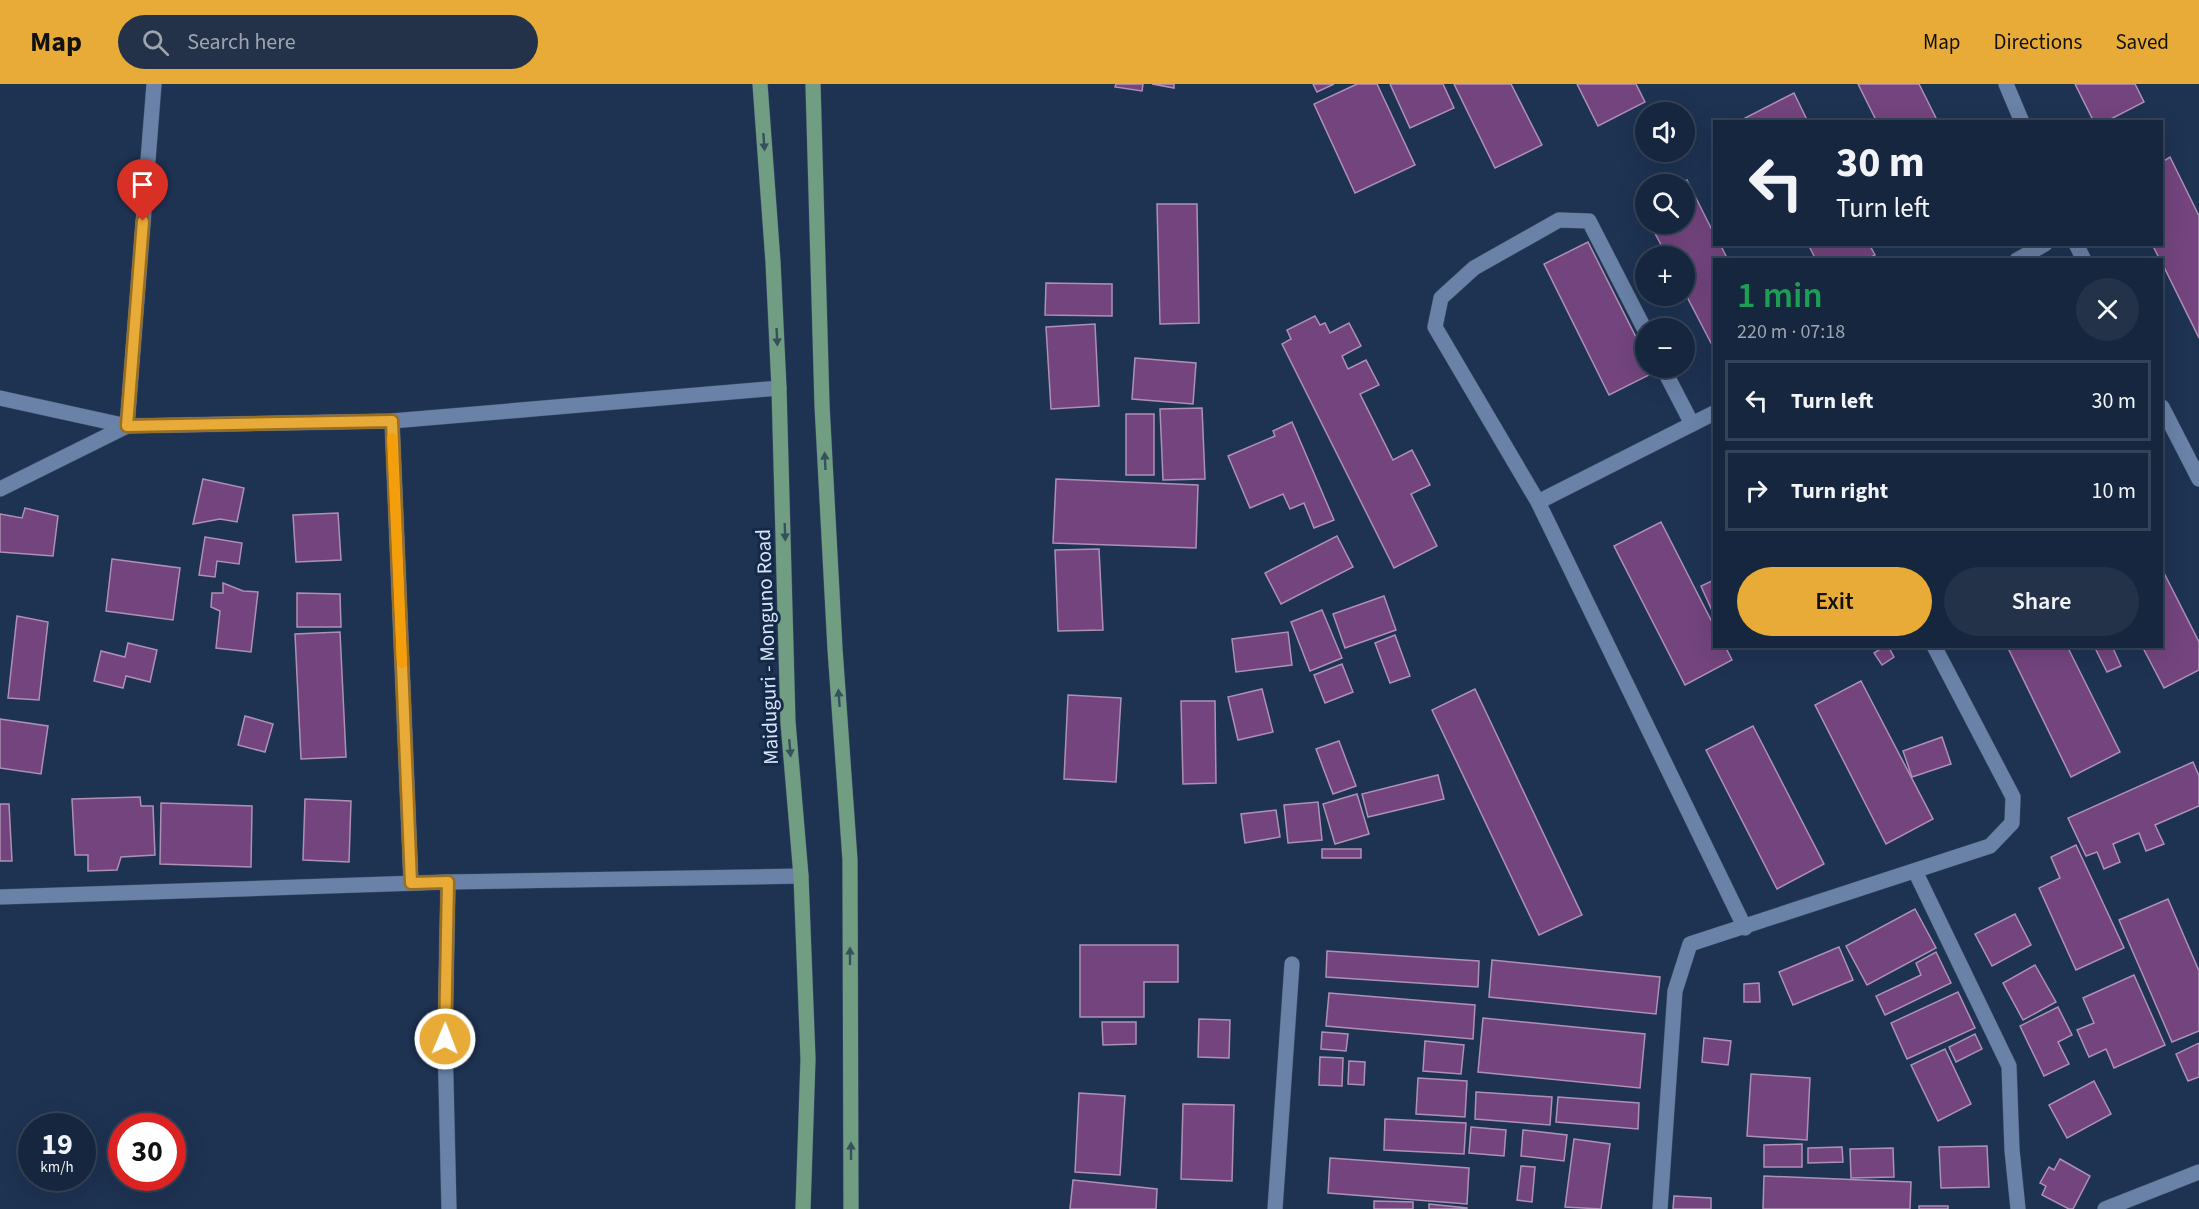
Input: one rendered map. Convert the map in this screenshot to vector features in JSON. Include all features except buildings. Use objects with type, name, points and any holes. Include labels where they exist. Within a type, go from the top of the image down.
[{"type":"main road","name":"Maiduguri - Monguno Road","points":[[760,84],[773,262],[785,542],[788,722],[801,876],[808,1059],[803,1209]]},
{"type":"main road","points":[[813,84],[822,405],[835,649],[850,860],[851,1209]]},
{"type":"street","points":[[127,426],[154,84]]},
{"type":"street","points":[[2006,84],[2021,120]]},
{"type":"street","points":[[1639,318],[1589,221],[1559,220],[1474,268],[1441,298],[1435,327],[1538,502],[1745,928]]},
{"type":"street","points":[[2020,258],[2042,246]]},
{"type":"street","points":[[1668,378],[1692,424]]},
{"type":"street","points":[[0,398],[127,426],[392,421],[779,388]]},
{"type":"street","points":[[2163,409],[2199,479]]},
{"type":"street","points":[[1538,502],[1713,414]]},
{"type":"street","points":[[392,421],[411,883]]},
{"type":"street","points":[[0,489],[127,426]]},
{"type":"street","points":[[1660,1209],[1675,991],[1690,944],[1745,928],[1990,846],[2012,823],[2013,797],[1935,648]]},
{"type":"street","points":[[1915,871],[2009,1066],[2012,1150],[2018,1209]]},
{"type":"street","points":[[0,897],[448,882],[801,876]]},
{"type":"street","points":[[448,882],[445,1039],[448,1209]]},
{"type":"street","points":[[1275,1209],[1292,964]]},
{"type":"street","points":[[2105,1209],[2199,1172]]},
{"type":"slow traffic","points":[[392,438],[402,663]]},
{"type":"route","points":[[143,221],[127,426],[392,421],[411,883],[448,882],[445,1039]]}]
